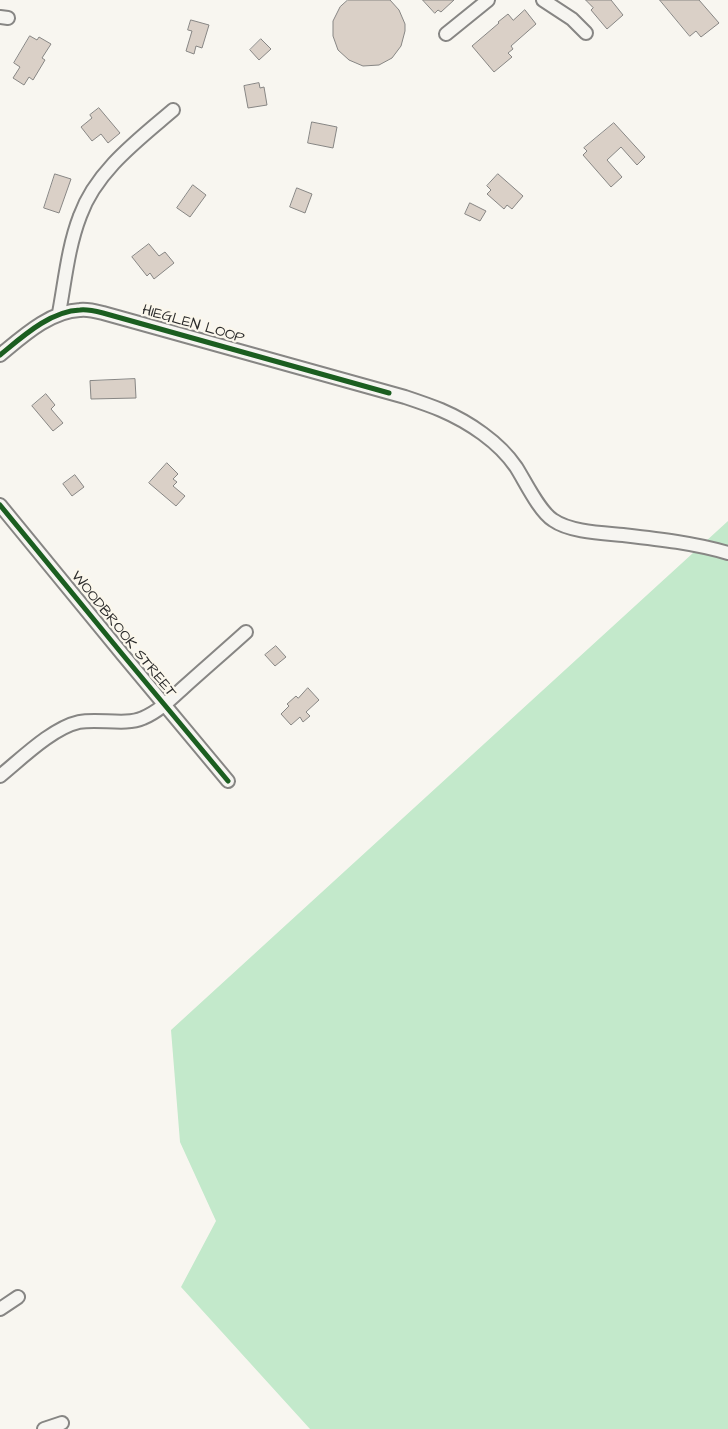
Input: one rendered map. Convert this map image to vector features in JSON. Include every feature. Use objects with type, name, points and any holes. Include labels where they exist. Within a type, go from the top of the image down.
[{"type":"street","points":[[446,34],[488,0]]},
{"type":"street","points":[[543,0],[572,19],[586,33]]},
{"type":"street","points":[[59,314],[75,231],[89,196],[120,157],[173,110]]},
{"type":"street","name":"HIEGLEN LOOP","points":[[0,355],[18,340],[59,314],[79,310],[103,313],[389,393],[441,410],[464,422],[503,451],[544,511],[552,520],[567,527],[687,543],[728,553]]},
{"type":"street","name":"WOODBROOK STREET","points":[[2,511],[228,781]]},
{"type":"street","points":[[0,776],[36,746],[67,726],[79,722],[92,721],[136,721],[154,712],[246,632]]},
{"type":"street","points":[[0,1309],[18,1297]]},
{"type":"street","points":[[44,1429],[62,1422]]},
{"type":"green space","points":[[728,521],[728,1429],[310,1429],[181,1287],[216,1221],[180,1142],[171,1030]]},
{"type":"building","points":[[348,0],[390,0],[399,10],[405,24],[405,31],[401,46],[392,58],[379,65],[363,66],[349,60],[338,50],[333,36],[333,21],[340,7]]},
{"type":"building","points":[[423,0],[454,0],[441,12],[438,10],[435,13]]},
{"type":"building","points":[[586,0],[611,0],[623,15],[607,29],[591,10],[593,8]]},
{"type":"building","points":[[660,0],[699,0],[719,23],[701,37],[696,31],[690,36]]},
{"type":"building","points":[[525,10],[536,24],[511,46],[513,49],[508,53],[512,57],[494,72],[472,46],[508,14],[513,20]]},
{"type":"building","points":[[191,20],[209,25],[202,48],[196,46],[194,54],[186,51],[192,31],[188,30]]},
{"type":"building","points":[[30,36],[37,40],[39,37],[51,44],[42,58],[45,60],[33,80],[29,77],[24,85],[13,78],[20,67],[14,63]]},
{"type":"building","points":[[261,39],[271,49],[259,60],[250,50]]},
{"type":"building","points":[[259,83],[260,88],[264,87],[267,105],[248,108],[244,86]]},
{"type":"building","points":[[99,108],[120,133],[108,143],[101,134],[92,141],[81,127],[92,118],[90,115]]},
{"type":"building","points":[[312,122],[337,127],[333,148],[308,143]]},
{"type":"building","points":[[614,123],[645,157],[637,165],[621,147],[607,160],[622,177],[611,187],[583,155],[587,151],[584,148]]},
{"type":"building","points":[[55,174],[71,179],[59,213],[44,208]]},
{"type":"building","points":[[498,174],[523,196],[512,209],[507,205],[504,209],[487,194],[491,190],[487,186]]},
{"type":"building","points":[[193,185],[206,195],[190,217],[177,208]]},
{"type":"building","points":[[297,188],[312,194],[305,213],[290,207]]},
{"type":"building","points":[[470,203],[486,211],[480,221],[465,214]]},
{"type":"building","points":[[149,244],[159,256],[165,252],[174,263],[154,279],[150,273],[147,276],[132,257]]},
{"type":"building","points":[[135,379],[136,398],[91,399],[90,381]]},
{"type":"building","points":[[46,394],[55,405],[51,409],[63,423],[53,431],[32,406]]},
{"type":"building","points":[[167,463],[178,474],[173,479],[177,482],[173,486],[185,496],[176,506],[149,483]]},
{"type":"building","points":[[75,475],[84,487],[72,496],[63,484]]},
{"type":"building","points":[[276,646],[286,657],[275,666],[265,655]]},
{"type":"building","points":[[308,688],[319,700],[306,712],[310,716],[303,722],[300,717],[291,725],[281,714],[289,706],[287,704],[296,696],[298,698]]},
{"type":"cycle path","points":[[0,355],[27,333],[47,320],[69,311],[88,310],[389,393]]},
{"type":"cycle path","points":[[0,505],[228,781]]}]
